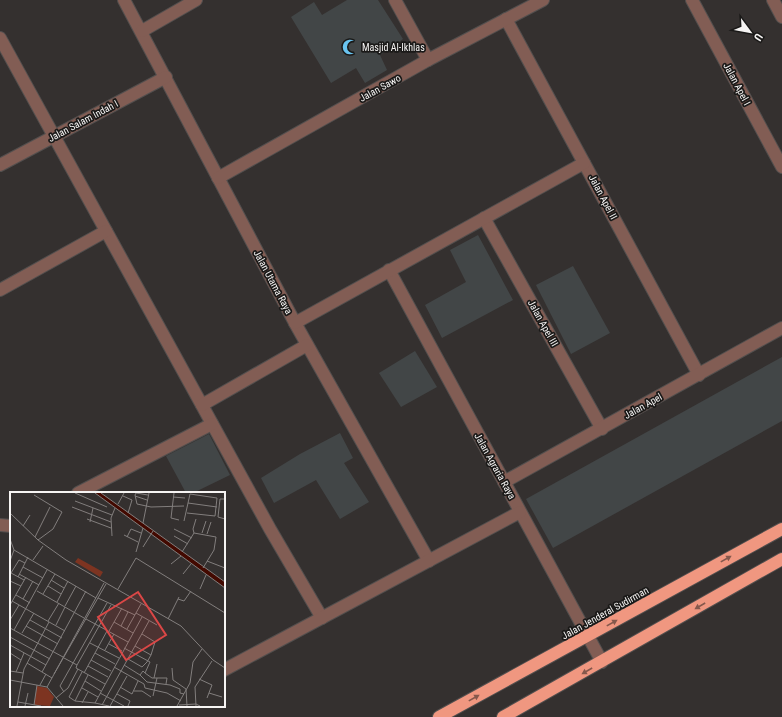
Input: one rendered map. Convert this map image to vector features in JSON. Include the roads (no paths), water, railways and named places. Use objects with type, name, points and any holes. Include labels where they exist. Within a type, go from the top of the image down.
[{"type":"highway","name":"Jalan Jenderal Sudirman","points":[[439,717],[782,529]]},
{"type":"highway","points":[[503,717],[782,559]]},
{"type":"street","name":"Jalan Utama Raya","points":[[124,0],[142,31],[295,323],[429,561]]},
{"type":"street","points":[[142,31],[196,0]]},
{"type":"street","points":[[395,0],[428,60]]},
{"type":"street","name":"Jalan Sawo","points":[[218,178],[428,60],[506,19],[528,3],[543,0]]},
{"type":"street","name":"Jalan Apel I","points":[[692,0],[782,167]]},
{"type":"street","points":[[773,0],[782,17]]},
{"type":"street","name":"Jalan Apel II","points":[[506,19],[699,375]]},
{"type":"street","points":[[0,38],[270,529],[322,618]]},
{"type":"street","name":"Jalan Salam Indah I","points":[[0,165],[166,77]]},
{"type":"street","points":[[295,323],[584,163]]},
{"type":"street","name":"Jalan Apel III","points":[[484,218],[602,428]]},
{"type":"street","points":[[0,290],[106,231]]},
{"type":"street","name":"Jalan Agraria Raya","points":[[389,270],[602,662]]},
{"type":"street","name":"Jalan Apel","points":[[504,482],[782,328]]},
{"type":"street","points":[[202,405],[308,345]]},
{"type":"street","points":[[80,492],[212,424]]},
{"type":"street","points":[[225,669],[520,512]]},
{"type":"street","points":[[0,525],[10,526]]},
{"type":"place","name":"Masjid Al-Ikhlas","points":[[350,47]]}]
